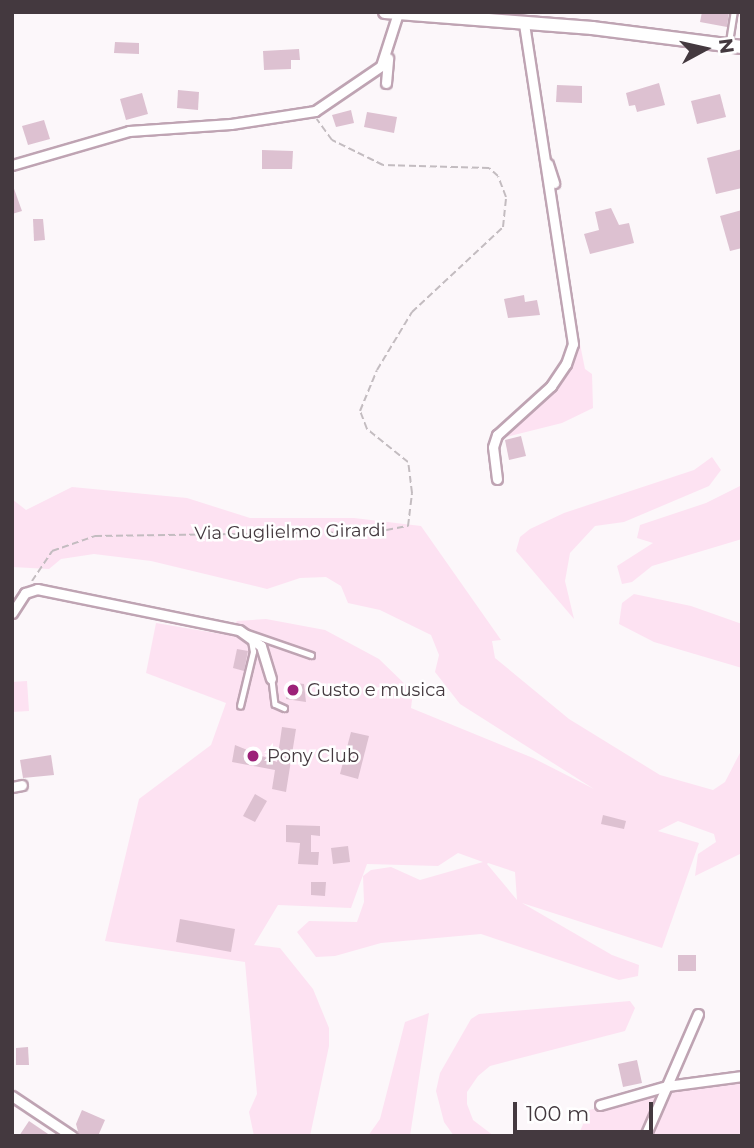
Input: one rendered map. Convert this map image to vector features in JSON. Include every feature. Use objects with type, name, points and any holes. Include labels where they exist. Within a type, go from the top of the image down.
[{"type":"main road","points":[[394,13],[524,22],[742,47]]},
{"type":"street","points":[[386,83],[394,13]]},
{"type":"street","points":[[497,479],[493,447],[497,435],[551,386],[572,351],[524,22]]},
{"type":"street","points":[[12,165],[129,131],[231,124],[315,111],[376,71],[389,49]]},
{"type":"street","points":[[542,138],[554,183]]},
{"type":"street","points":[[12,613],[30,590],[245,631],[263,649],[271,679]]},
{"type":"street","points":[[645,1136],[698,1014]]},
{"type":"street","points":[[600,1105],[667,1086],[742,1076]]},
{"type":"street","points":[[12,1096],[72,1136]]},
{"type":"lane","points":[[728,45],[734,12]]},
{"type":"lane","points":[[245,631],[311,655]]},
{"type":"lane","points":[[240,706],[253,652],[245,631]]},
{"type":"lane","points":[[271,679],[274,701],[284,708]]},
{"type":"path","name":"Via Guglielmo Girardi","points":[[30,590],[37,569],[52,551],[95,536],[376,532],[408,526],[412,493],[408,462],[367,429],[360,411],[377,370],[412,312],[502,227],[506,197],[498,176],[489,168],[396,167],[370,160],[332,140],[315,111]]},
{"type":"shaded area","points":[[580,344],[585,369],[592,374],[593,408],[562,423],[506,437],[564,376]]},
{"type":"shaded area","points":[[712,457],[721,470],[709,486],[624,522],[595,526],[570,553],[565,581],[574,619],[516,551],[520,537],[530,529],[564,513],[694,470]]},
{"type":"shaded area","points":[[742,485],[742,539],[652,566],[632,582],[622,584],[617,566],[653,543],[637,538],[640,525],[706,503]]},
{"type":"shaded area","points":[[72,487],[187,498],[250,518],[354,518],[421,526],[501,640],[492,641],[495,658],[569,719],[660,775],[713,790],[725,782],[742,749],[742,853],[695,876],[698,854],[716,842],[714,834],[678,821],[658,831],[699,843],[662,948],[522,903],[612,955],[639,965],[638,976],[619,980],[481,934],[381,943],[335,956],[316,957],[297,932],[309,921],[357,922],[364,902],[363,876],[371,870],[391,867],[420,880],[483,862],[458,853],[438,866],[367,864],[351,908],[278,905],[254,945],[280,948],[313,989],[329,1028],[329,1046],[310,1136],[254,1136],[249,1112],[257,1094],[245,962],[105,941],[139,799],[211,745],[226,703],[146,673],[156,623],[227,635],[237,621],[266,619],[325,630],[379,659],[413,692],[411,708],[533,758],[594,789],[460,704],[435,672],[439,655],[431,635],[380,610],[348,603],[341,586],[326,577],[300,578],[267,589],[151,561],[94,554],[61,559],[49,569],[12,567],[12,499],[26,510]],"holes":[[[488,863],[515,872],[517,900],[487,864]]]},
{"type":"shaded area","points":[[634,594],[691,606],[742,624],[742,668],[654,642],[619,624],[622,603]]},
{"type":"shaded area","points":[[27,681],[29,711],[12,712],[12,682]]},
{"type":"shaded area","points":[[630,1001],[635,1008],[625,1031],[490,1066],[478,1076],[467,1092],[467,1104],[473,1120],[494,1136],[454,1136],[444,1122],[436,1091],[440,1073],[471,1019],[479,1014]]},
{"type":"shaded area","points":[[429,1013],[410,1136],[368,1136],[380,1119],[405,1022]]},
{"type":"shaded area","points":[[742,1081],[742,1136],[650,1136],[669,1091]]},
{"type":"shaded area","points":[[658,1094],[638,1136],[578,1136],[589,1110]]},
{"type":"building","points":[[702,12],[729,12],[727,27],[700,22]]},
{"type":"building","points":[[115,42],[139,43],[139,54],[114,53]]},
{"type":"building","points":[[299,49],[300,60],[291,60],[291,69],[264,70],[263,51]]},
{"type":"building","points":[[659,83],[665,105],[637,112],[635,105],[629,106],[626,93]]},
{"type":"building","points":[[557,85],[582,86],[582,103],[556,102]]},
{"type":"building","points":[[178,90],[199,92],[198,110],[177,108]]},
{"type":"building","points":[[142,93],[148,114],[126,120],[120,99]]},
{"type":"building","points":[[720,94],[726,117],[697,124],[691,101]]},
{"type":"building","points":[[351,110],[354,123],[336,127],[332,115]]},
{"type":"building","points":[[367,112],[397,117],[394,133],[364,127]]},
{"type":"building","points":[[44,120],[50,139],[28,145],[22,126]]},
{"type":"building","points":[[742,149],[742,188],[716,194],[707,158]]},
{"type":"building","points":[[262,150],[293,151],[292,169],[262,169]]},
{"type":"building","points":[[12,183],[22,211],[12,214]]},
{"type":"building","points":[[611,208],[619,225],[629,223],[634,243],[590,254],[584,234],[599,230],[595,212]]},
{"type":"building","points":[[742,210],[742,248],[730,251],[720,216]]},
{"type":"building","points":[[33,219],[43,219],[45,240],[34,241]]},
{"type":"building","points":[[524,295],[525,302],[537,300],[540,315],[508,318],[504,299]]},
{"type":"building","points":[[521,436],[526,456],[509,460],[505,440]]},
{"type":"building","points":[[237,649],[248,651],[244,671],[233,668]]},
{"type":"building","name":"Gusto e musica","points":[[288,682],[304,684],[306,702],[286,699]]},
{"type":"building","points":[[282,727],[296,729],[286,792],[272,789],[275,770],[232,762],[235,745],[277,762]]},
{"type":"building","points":[[351,732],[369,736],[358,779],[340,774]]},
{"type":"building","points":[[51,755],[54,775],[23,778],[20,760]]},
{"type":"building","points":[[255,794],[267,801],[255,822],[243,816]]},
{"type":"building","points":[[603,815],[626,821],[624,829],[601,824]]},
{"type":"building","points":[[286,825],[320,826],[320,836],[311,835],[311,852],[319,852],[318,865],[298,864],[300,843],[286,842]]},
{"type":"building","points":[[348,846],[350,862],[333,864],[331,848]]},
{"type":"building","points":[[311,882],[326,882],[325,896],[311,895]]},
{"type":"building","points":[[180,919],[235,929],[231,952],[176,942]]},
{"type":"building","points":[[678,955],[696,955],[696,971],[678,971]]},
{"type":"building","points":[[28,1047],[29,1065],[16,1065],[16,1048]]},
{"type":"building","points":[[637,1060],[642,1083],[623,1087],[618,1064]]},
{"type":"building","points":[[82,1110],[105,1120],[98,1136],[79,1135],[76,1124]]},
{"type":"building","points":[[29,1121],[51,1136],[19,1136]]},
{"type":"place","name":"Gusto e musica","points":[[293,690]]},
{"type":"place","name":"Pony Club","points":[[253,756]]}]
